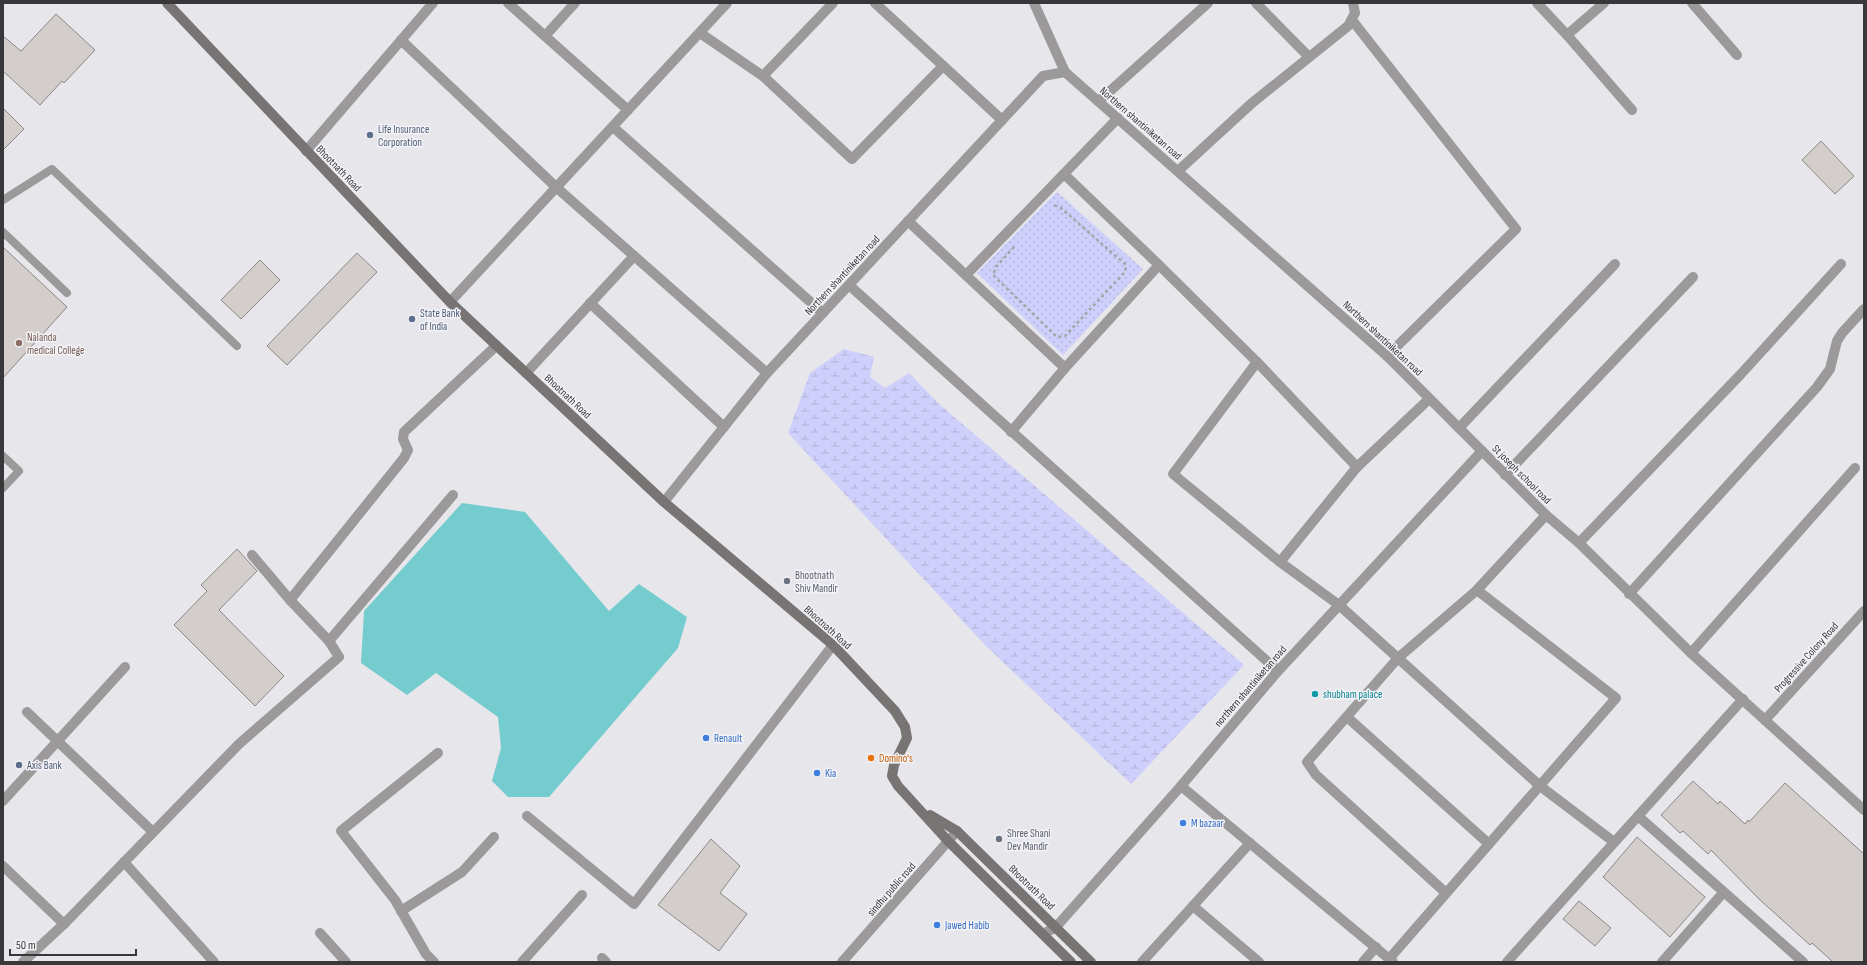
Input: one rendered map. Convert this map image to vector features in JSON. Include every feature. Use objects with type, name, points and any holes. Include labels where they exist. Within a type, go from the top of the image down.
[{"type":"street","name":"Bhootnath Road","points":[[167,3],[450,302],[664,502],[833,645],[895,711],[905,727],[907,738],[894,765],[892,776],[898,786],[916,804],[948,841],[1071,962]]},
{"type":"street","points":[[306,151],[433,3]]},
{"type":"street","points":[[508,3],[628,110]]},
{"type":"street","points":[[545,36],[575,3]]},
{"type":"street","points":[[450,302],[727,3]]},
{"type":"street","points":[[763,76],[833,3]]},
{"type":"street","points":[[875,3],[1002,120]]},
{"type":"street","points":[[1034,3],[1065,72]]},
{"type":"street","points":[[1099,101],[1208,3]]},
{"type":"street","points":[[1256,3],[1309,58]]},
{"type":"street","points":[[1178,171],[1252,103],[1348,26],[1355,13],[1353,3]]},
{"type":"street","points":[[1537,3],[1567,34],[1632,110]]},
{"type":"street","points":[[1567,34],[1604,3]]},
{"type":"street","points":[[1692,3],[1737,55]]},
{"type":"street","points":[[1352,20],[1516,229],[1387,356]]},
{"type":"street","points":[[700,33],[763,76],[852,159],[943,66]]},
{"type":"street","points":[[400,40],[557,188],[767,373]]},
{"type":"street","name":"Northern shantiniketan road","points":[[664,502],[767,373],[1043,76],[1065,72],[1387,356],[1482,451]]},
{"type":"street","points":[[966,275],[1118,118]]},
{"type":"street","points":[[613,127],[823,313]]},
{"type":"street","points":[[1064,174],[1257,362],[1357,467]]},
{"type":"street","points":[[908,221],[1065,368]]},
{"type":"street","points":[[526,373],[634,256]]},
{"type":"street","points":[[1459,428],[1615,264]]},
{"type":"street","points":[[1579,543],[1740,374],[1841,264]]},
{"type":"street","points":[[1011,432],[1065,368],[1159,265]]},
{"type":"street","points":[[1505,475],[1693,277]]},
{"type":"street","points":[[849,285],[1278,671]]},
{"type":"street","points":[[590,303],[724,427]]},
{"type":"street","points":[[1629,594],[1817,387],[1830,369],[1837,341],[1842,333],[1864,309]]},
{"type":"street","points":[[290,600],[404,458],[408,450],[403,440],[404,432],[496,346]]},
{"type":"street","points":[[1257,362],[1173,474],[1280,562],[1339,605],[1540,786],[1614,842]]},
{"type":"street","points":[[1280,562],[1357,467],[1429,399]]},
{"type":"street","points":[[1339,605],[1482,451]]},
{"type":"street","name":"St joseph school road","points":[[1482,451],[1546,515],[1579,543],[1629,594],[1690,652],[1864,810]]},
{"type":"street","points":[[1690,652],[1855,468]]},
{"type":"street","points":[[329,641],[453,495]]},
{"type":"street","points":[[1446,893],[1316,775],[1307,762],[1398,658],[1477,590],[1546,515]]},
{"type":"street","points":[[23,962],[64,924],[239,744],[339,657],[329,641],[290,600],[252,555]]},
{"type":"street","points":[[1181,786],[1391,960],[1446,893],[1616,698],[1477,590]]},
{"type":"street","name":"northern shantiniketan road","points":[[1056,927],[1181,786],[1278,671],[1339,605]]},
{"type":"street","name":"Progressive Colony Road","points":[[1765,720],[1864,611]]},
{"type":"street","points":[[527,816],[634,904],[833,645]]},
{"type":"street","points":[[3,801],[56,741],[125,667]]},
{"type":"street","points":[[1506,962],[1743,699]]},
{"type":"street","points":[[27,712],[153,832]]},
{"type":"street","points":[[1347,717],[1489,844]]},
{"type":"street","points":[[434,962],[426,954],[401,911],[341,830],[438,753]]},
{"type":"street","name":"Bhootnath Road","points":[[916,804],[937,820],[957,831],[1091,962]]},
{"type":"street","points":[[1638,816],[1803,962]]},
{"type":"street","name":"sindhu public road","points":[[842,962],[957,831]]},
{"type":"street","points":[[401,911],[462,872],[494,837]]},
{"type":"street","points":[[1142,962],[1250,843]]},
{"type":"street","points":[[124,862],[214,962]]},
{"type":"street","points":[[3,866],[64,924]]},
{"type":"street","points":[[1662,962],[1723,892]]},
{"type":"street","points":[[522,962],[582,895]]},
{"type":"street","points":[[1193,906],[1259,962]]},
{"type":"street","points":[[1043,934],[1056,927]]},
{"type":"street","points":[[320,933],[346,962]]},
{"type":"street","points":[[1363,962],[1376,947]]},
{"type":"lane","points":[[3,200],[52,169],[237,346]]},
{"type":"lane","points":[[3,232],[66,293]]},
{"type":"lane","points":[[3,456],[19,471],[3,488]]},
{"type":"path","points":[[1015,246],[996,267],[993,275],[1057,337],[1065,336],[1125,272],[1126,265],[1061,208],[1054,204],[1049,210]]},
{"type":"green space","points":[[1057,192],[1143,269],[1063,355],[977,273]]},
{"type":"green space","points":[[844,349],[874,357],[870,377],[885,388],[909,373],[939,404],[1244,665],[1131,784],[984,644],[788,433],[810,373]]},
{"type":"shaded area","points":[[462,503],[525,512],[609,611],[639,584],[687,617],[678,648],[549,797],[508,797],[492,781],[501,748],[498,717],[436,673],[407,695],[361,663],[364,611]]},
{"type":"building","points":[[56,14],[95,50],[64,83],[62,81],[40,105],[3,71],[3,36],[21,51]]},
{"type":"building","points":[[3,108],[24,129],[3,150]]},
{"type":"building","points":[[1821,141],[1854,176],[1835,194],[1802,160]]},
{"type":"building","name":"Nalanda medical College","points":[[3,247],[67,307],[3,378]]},
{"type":"building","points":[[357,253],[377,272],[287,365],[267,346]]},
{"type":"building","points":[[260,260],[280,280],[241,319],[221,300]]},
{"type":"building","points":[[237,549],[257,571],[219,610],[284,676],[255,706],[174,625],[207,591],[201,585]]},
{"type":"building","points":[[1693,781],[1718,804],[1720,801],[1745,824],[1748,820],[1749,822],[1785,783],[1864,854],[1864,962],[1833,962],[1812,943],[1810,945],[1759,899],[1711,850],[1708,854],[1683,831],[1680,833],[1661,815]]},
{"type":"building","points":[[1637,837],[1705,897],[1670,937],[1603,877]]},
{"type":"building","points":[[711,839],[740,866],[720,893],[747,914],[719,951],[658,905]]},
{"type":"building","points":[[1579,901],[1611,928],[1595,946],[1563,919]]},
{"type":"place","name":"Life Insurance Corporation","points":[[370,135]]},
{"type":"place","name":"State Bank of India","points":[[412,319]]},
{"type":"place","name":"Nalanda medical College","points":[[19,343]]},
{"type":"place","name":"Bhootnath Shiv Mandir","points":[[787,581]]},
{"type":"place","name":"shubham palace","points":[[1315,694]]},
{"type":"place","name":"Renault","points":[[706,738]]},
{"type":"place","name":"Domino's","points":[[871,758]]},
{"type":"place","name":"Axis Bank","points":[[19,765]]},
{"type":"place","name":"Kia","points":[[817,773]]},
{"type":"place","name":"M bazaar","points":[[1183,823]]},
{"type":"place","name":"Shree Shani Dev Mandir","points":[[999,839]]},
{"type":"place","name":"Jawed Habib","points":[[937,925]]}]
